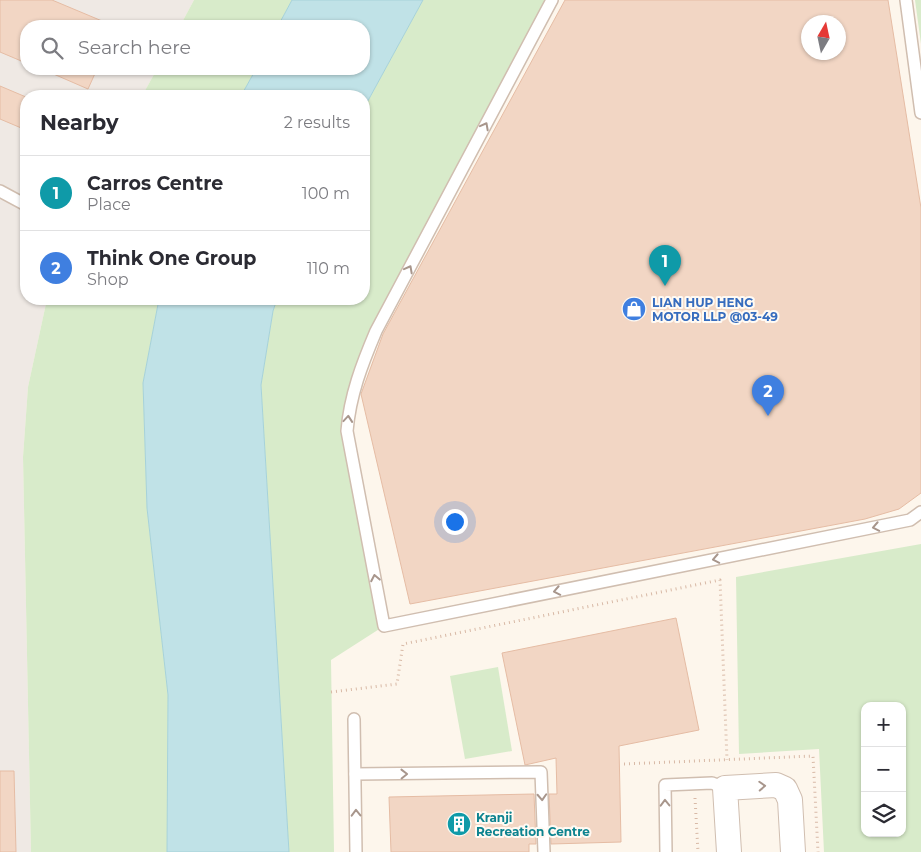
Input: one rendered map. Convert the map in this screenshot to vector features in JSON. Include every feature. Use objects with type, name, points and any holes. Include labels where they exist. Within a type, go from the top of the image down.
[{"type":"street","points":[[729,852],[725,788],[776,785],[785,789],[790,800],[793,852]]},
{"type":"lane","points":[[552,0],[376,331],[361,365],[349,405],[347,431],[384,626],[910,520],[921,512]]},
{"type":"lane","points":[[906,0],[921,113]]},
{"type":"lane","points":[[0,191],[20,202]]},
{"type":"lane","points":[[354,719],[356,852]]},
{"type":"lane","points":[[355,774],[541,772],[544,852]]},
{"type":"lane","points":[[666,852],[665,785],[712,783],[725,788]]},
{"type":"path","points":[[331,692],[397,684],[403,644],[720,580],[727,760]]},
{"type":"path","points":[[694,762],[698,852]]},
{"type":"shaded area","points":[[0,0],[194,0],[183,20],[20,20],[20,75],[154,75],[145,90],[20,90],[20,305],[46,305],[28,387],[23,457],[31,852],[0,852]]},
{"type":"green space","points":[[194,0],[292,0],[281,20],[183,20]]},
{"type":"green space","points":[[423,0],[552,0],[376,331],[347,431],[384,626],[331,660],[334,852],[289,852],[261,385],[275,305],[370,305],[370,97]]},
{"type":"green space","points":[[915,0],[921,0],[921,44]]},
{"type":"green space","points":[[154,75],[253,75],[244,90],[145,90]]},
{"type":"green space","points":[[46,305],[158,305],[143,383],[147,508],[168,695],[167,852],[31,852],[23,457],[28,387]]},
{"type":"green space","points":[[921,544],[921,852],[824,852],[819,749],[739,754],[736,577]]},
{"type":"green space","points":[[498,667],[512,751],[465,759],[450,676]]},
{"type":"water","points":[[292,0],[423,0],[370,97],[370,90],[244,90],[253,75],[370,75],[370,20],[281,20]]},
{"type":"water","points":[[158,305],[275,305],[261,385],[289,852],[167,852],[168,695],[147,508],[143,383]]},
{"type":"building","points":[[0,0],[52,0],[100,20],[20,20],[20,60],[0,52]]},
{"type":"building","points":[[565,0],[888,0],[921,208],[921,493],[899,509],[865,519],[410,604],[361,394],[383,334]]},
{"type":"building","points":[[56,75],[94,75],[88,89]]},
{"type":"building","points":[[0,86],[20,94],[20,127],[0,119]]},
{"type":"building","points":[[676,618],[699,730],[619,746],[621,842],[551,844],[549,794],[557,794],[556,758],[525,765],[502,653]]},
{"type":"building","points":[[0,771],[14,771],[16,852],[0,852]]},
{"type":"building","name":"Kranji Recreation Centre","points":[[534,794],[536,844],[529,844],[529,852],[391,852],[389,797]]},
{"type":"place","name":"Carros Centre","points":[[665,286]]},
{"type":"place","name":"LIAN HUP HENG MOTOR LLP @03-49","points":[[634,309]]},
{"type":"place","name":"Think One Group","points":[[768,416]]},
{"type":"place","name":"Kranji Recreation Centre","points":[[459,824]]}]
